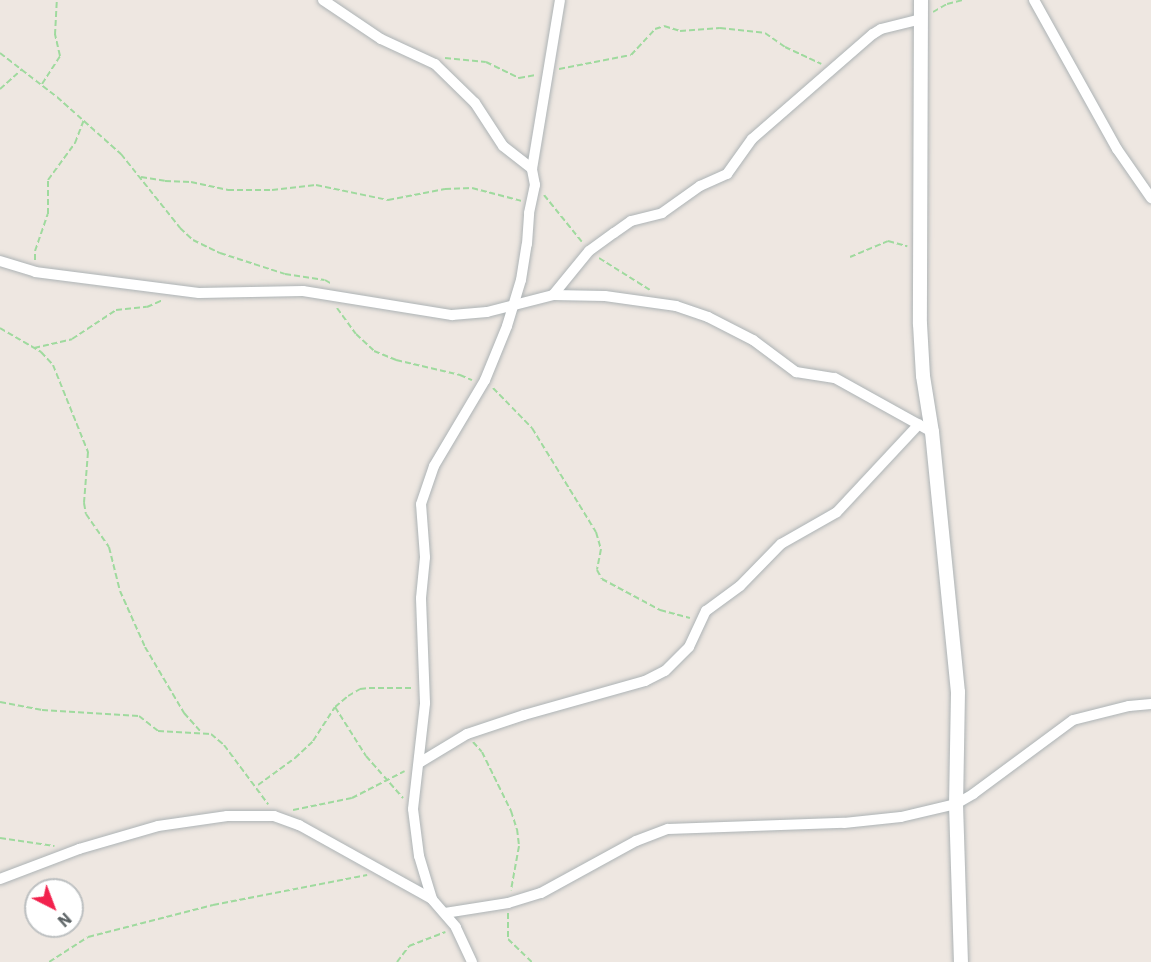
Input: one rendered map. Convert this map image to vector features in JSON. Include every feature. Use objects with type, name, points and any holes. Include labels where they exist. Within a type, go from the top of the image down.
[{"type":"street","points":[[323,0],[381,39],[435,64],[475,103],[503,146],[532,169]]},
{"type":"street","points":[[432,899],[420,856],[413,809],[425,688],[422,618],[425,571],[423,493],[434,466],[484,382],[514,306],[527,244],[535,184],[532,169],[560,0]]},
{"type":"street","points":[[921,0],[918,250],[923,376],[932,432],[958,693],[956,804],[961,962]]},
{"type":"street","points":[[1034,0],[1117,149],[1151,198]]},
{"type":"street","points":[[553,295],[589,251],[631,221],[662,213],[700,186],[724,176],[752,139],[881,29],[921,19]]},
{"type":"street","points":[[0,261],[35,272],[200,293],[303,291],[452,315],[487,312],[553,295],[635,299],[676,306],[708,317],[760,343],[796,372],[835,378],[932,432]]},
{"type":"street","points":[[419,762],[467,734],[524,715],[645,681],[665,671],[689,647],[706,611],[740,585],[781,544],[837,512],[919,424]]},
{"type":"street","points":[[445,913],[508,903],[561,885],[636,841],[668,829],[844,823],[901,817],[956,804],[1073,720],[1129,706],[1151,704]]},
{"type":"street","points":[[0,879],[79,849],[158,826],[227,816],[274,816],[299,825],[432,899],[456,927],[472,962]]},
{"type":"path","points":[[42,84],[59,60],[56,35],[57,0]]},
{"type":"path","points":[[921,19],[947,4],[963,0]]},
{"type":"path","points":[[435,64],[447,56],[454,57],[494,65],[519,78],[632,55],[660,26],[680,31],[720,28],[769,34],[785,47],[831,70]]},
{"type":"path","points":[[0,53],[42,84],[84,120],[141,177],[180,228],[193,240],[220,253],[285,274],[325,280],[351,298]]},
{"type":"path","points":[[0,89],[22,69]]},
{"type":"path","points":[[35,272],[35,251],[48,214],[48,180],[75,143],[84,120]]},
{"type":"path","points":[[141,177],[191,182],[228,190],[324,186],[388,200],[445,189],[472,188],[531,204]]},
{"type":"path","points":[[535,184],[589,251],[657,294]]},
{"type":"path","points":[[850,257],[888,241],[898,242],[918,250]]},
{"type":"path","points":[[34,348],[72,339],[110,313],[126,308],[147,307],[178,290]]},
{"type":"path","points":[[327,294],[351,328],[374,351],[396,360],[484,382],[532,428],[559,470],[600,541],[601,549],[597,564],[602,579],[660,610],[700,620]]},
{"type":"path","points":[[0,328],[48,357],[53,365],[88,452],[84,503],[86,514],[110,547],[120,591],[132,621],[184,713],[201,732]]},
{"type":"path","points":[[257,786],[295,758],[313,741],[335,707],[360,689],[425,688]]},
{"type":"path","points":[[0,702],[42,710],[139,716],[158,731],[201,732],[217,738],[257,786],[274,816],[352,798],[419,762]]},
{"type":"path","points":[[335,707],[366,756],[413,809]]},
{"type":"path","points":[[467,734],[482,752],[511,811],[517,829],[519,846],[508,903],[506,934],[514,947],[532,962]]},
{"type":"path","points":[[0,838],[79,849]]},
{"type":"path","points":[[49,962],[88,937],[268,893],[385,872]]},
{"type":"path","points":[[397,962],[409,946],[456,927]]}]
